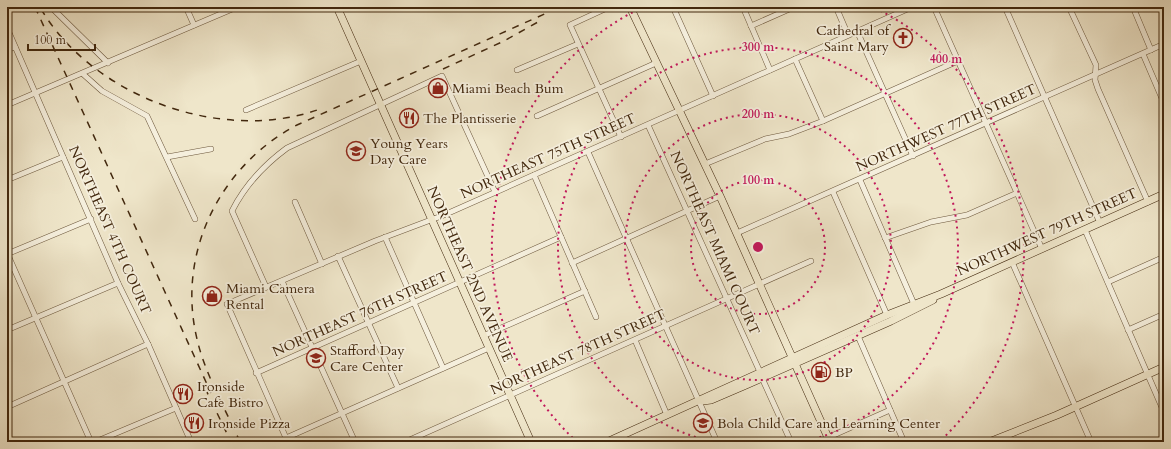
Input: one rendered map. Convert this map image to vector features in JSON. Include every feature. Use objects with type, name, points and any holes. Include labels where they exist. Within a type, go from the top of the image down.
[{"type":"main road","name":"NORTHEAST 2ND AVENUE","points":[[337,7],[531,442]]},
{"type":"main road","points":[[630,7],[720,196],[829,440]]},
{"type":"main road","name":"NORTHWEST 79TH STREET","points":[[794,360],[888,315],[941,294],[1164,194]]},
{"type":"main road","name":"NORTHWEST 79TH STREET","points":[[794,360],[858,336],[925,305],[941,294]]},
{"type":"main road","points":[[858,336],[888,315]]},
{"type":"main road","points":[[607,442],[699,402],[712,400],[794,360]]},
{"type":"main road","points":[[989,442],[1076,407],[1164,367]]},
{"type":"street","points":[[53,7],[108,63]]},
{"type":"street","points":[[186,7],[194,25]]},
{"type":"street","points":[[7,105],[83,74],[237,7]]},
{"type":"street","points":[[609,7],[570,25],[621,137]]},
{"type":"street","points":[[673,7],[713,96]]},
{"type":"street","points":[[743,7],[770,70]]},
{"type":"street","points":[[751,26],[794,7]]},
{"type":"street","points":[[836,7],[848,35]]},
{"type":"street","name":"NORTHEAST 75TH STREET","points":[[256,373],[227,304],[338,256],[496,192],[912,7]]},
{"type":"street","points":[[934,7],[1042,249]]},
{"type":"street","points":[[1005,7],[1100,223]]},
{"type":"street","points":[[1069,7],[1096,65],[1095,83],[1148,202]]},
{"type":"street","points":[[1133,7],[1152,50]]},
{"type":"street","name":"NORTHEAST 4TH COURT","points":[[7,28],[118,283],[148,344],[191,442]]},
{"type":"street","points":[[857,32],[913,156]]},
{"type":"street","points":[[517,70],[578,44]]},
{"type":"street","name":"NORTHWEST 77TH STREET","points":[[737,233],[833,192],[1164,44]]},
{"type":"street","points":[[7,50],[15,47]]},
{"type":"street","points":[[1143,54],[1164,103]]},
{"type":"street","points":[[795,59],[823,121]]},
{"type":"street","points":[[246,110],[361,61]]},
{"type":"street","points":[[705,164],[765,139],[789,134],[823,121],[958,62]]},
{"type":"street","points":[[537,116],[656,63]]},
{"type":"street","points":[[83,74],[102,91],[147,116],[195,219]]},
{"type":"street","points":[[266,287],[232,211],[242,192],[268,162],[287,148],[442,76],[496,192]]},
{"type":"street","name":"NORTHEAST MIAMI COURT","points":[[648,125],[728,298],[791,442]]},
{"type":"street","points":[[167,157],[211,149]]},
{"type":"street","points":[[588,152],[717,442]]},
{"type":"street","points":[[7,180],[63,157]]},
{"type":"street","points":[[534,175],[596,317]]},
{"type":"street","points":[[860,180],[914,304]]},
{"type":"street","points":[[833,192],[888,315]]},
{"type":"street","points":[[885,238],[931,222],[967,215],[1017,193]]},
{"type":"street","points":[[572,263],[720,196]]},
{"type":"street","points":[[295,202],[322,264]]},
{"type":"street","points":[[91,219],[7,254],[91,442]]},
{"type":"street","points":[[1085,230],[1164,412]]},
{"type":"street","points":[[385,237],[443,368]]},
{"type":"street","name":"NORTHEAST 76TH STREET","points":[[256,373],[561,237]]},
{"type":"street","points":[[338,256],[398,388]]},
{"type":"street","points":[[1108,282],[1164,257]]},
{"type":"street","name":"NORTHEAST 78TH STREET","points":[[405,442],[811,261]]},
{"type":"street","points":[[1012,262],[1091,442]]},
{"type":"street","points":[[282,281],[355,442]]},
{"type":"street","points":[[7,330],[118,283]]},
{"type":"street","points":[[483,336],[585,291]]},
{"type":"street","points":[[1128,330],[1164,314]]},
{"type":"street","points":[[858,336],[904,442]]},
{"type":"street","points":[[635,340],[668,415]]},
{"type":"street","points":[[7,407],[148,344]]},
{"type":"street","points":[[256,373],[286,438],[489,348]]},
{"type":"street","points":[[95,442],[176,408]]},
{"type":"street","points":[[818,442],[829,440],[890,410]]},
{"type":"railway","points":[[35,7],[211,393]]},
{"type":"railway","points":[[240,442],[205,365],[197,339],[192,306],[193,274],[199,244],[211,214],[226,187],[246,163],[270,142],[297,125],[560,7]]},
{"type":"railway","points":[[41,9],[64,40],[93,67],[127,89],[164,106],[204,116],[243,121],[283,118],[320,109]]},
{"type":"railway","points":[[443,69],[504,41],[538,22]]},
{"type":"railway","points":[[205,388],[231,442]]},
{"type":"place","name":"Cathedral of Saint Mary","points":[[903,38]]},
{"type":"place","name":"Miami Beach Bum","points":[[438,88]]},
{"type":"place","name":"The Plantisserie","points":[[409,118]]},
{"type":"place","name":"Young Years Day Care","points":[[356,151]]},
{"type":"place","name":"Miami Camera Rental","points":[[212,296]]},
{"type":"place","name":"Stafford Day Care Center","points":[[316,358]]},
{"type":"place","name":"BP","points":[[821,372]]},
{"type":"place","name":"Ironside Cafe Bistro","points":[[183,394]]},
{"type":"place","name":"Ironside Pizza","points":[[194,423]]},
{"type":"place","name":"Bola Child Care and Learning Center","points":[[703,423]]}]
